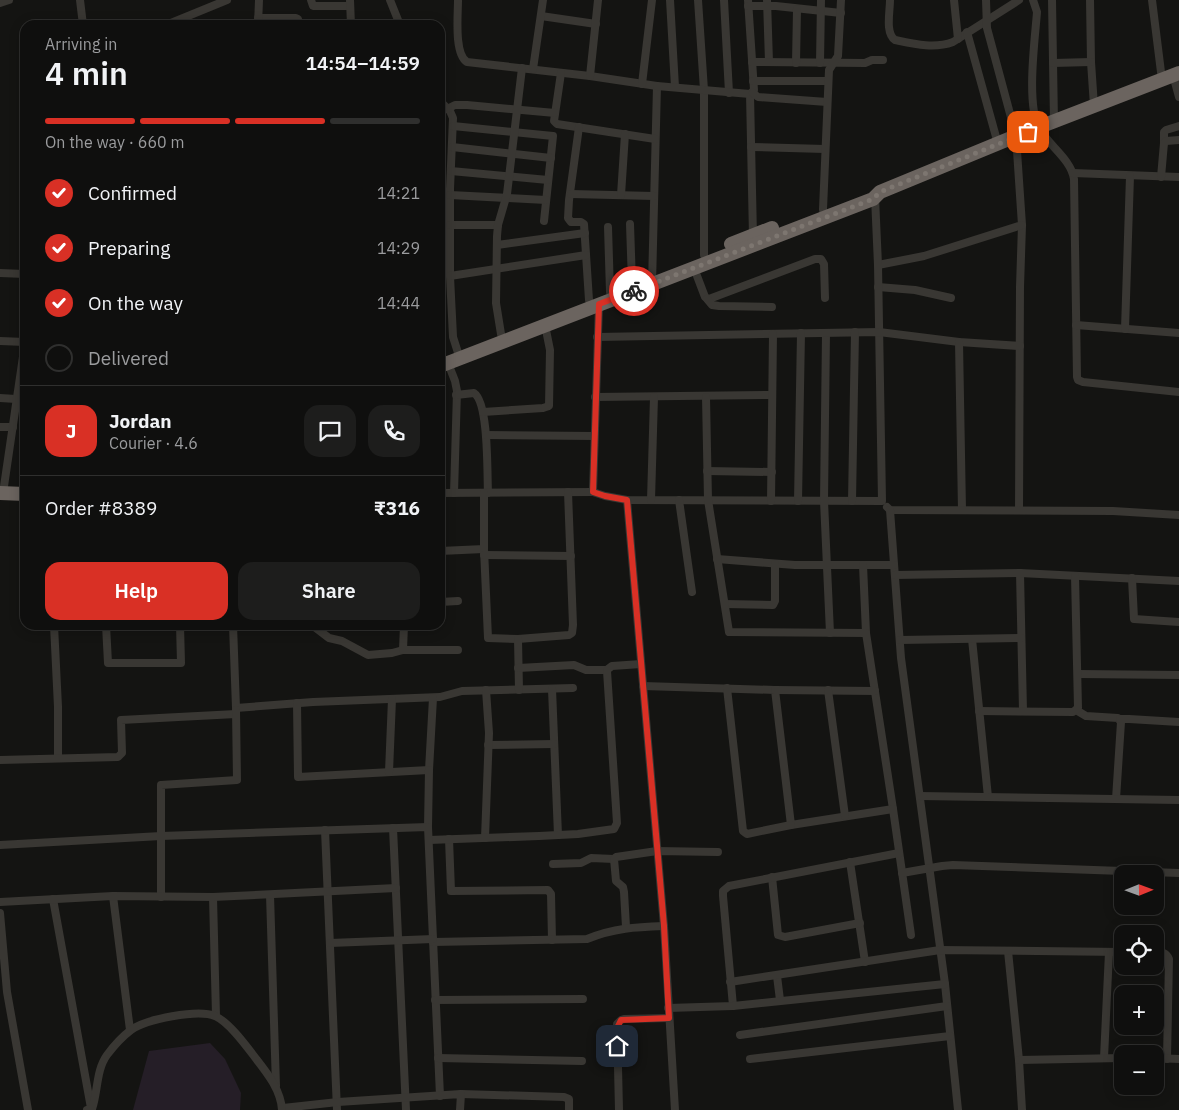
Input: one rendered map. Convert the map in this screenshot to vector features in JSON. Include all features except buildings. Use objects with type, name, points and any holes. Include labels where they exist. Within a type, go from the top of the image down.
[{"type":"highway","points":[[449,359],[545,325],[632,283],[694,268],[753,241],[1171,76]]},
{"type":"highway","points":[[449,359],[501,334],[594,302],[652,279],[704,255],[753,241]]},
{"type":"highway","points":[[1,496],[20,494]]},
{"type":"highway","points":[[1,496],[20,501]]},
{"type":"street","points":[[0,3],[9,0]]},
{"type":"street","points":[[80,0],[82,20]]},
{"type":"street","points":[[178,20],[227,0]]},
{"type":"street","points":[[258,20],[259,0]]},
{"type":"street","points":[[310,0],[313,6],[350,3],[351,20]]},
{"type":"street","points":[[390,0],[398,20]]},
{"type":"street","points":[[458,0],[459,46],[464,60],[467,62],[561,72],[657,86],[827,102]]},
{"type":"street","points":[[533,69],[543,0]]},
{"type":"street","points":[[590,76],[598,0]]},
{"type":"street","points":[[642,84],[652,0]]},
{"type":"street","points":[[670,0],[675,87]]},
{"type":"street","points":[[698,0],[704,90],[704,255]]},
{"type":"street","points":[[724,0],[729,93]]},
{"type":"street","points":[[796,63],[801,10],[805,0]]},
{"type":"street","points":[[820,63],[822,0]]},
{"type":"street","points":[[824,213],[828,81],[829,70],[838,56],[841,0]]},
{"type":"street","points":[[890,0],[890,32],[895,40],[938,46],[946,45],[958,39],[1019,0]]},
{"type":"street","points":[[954,0],[958,39]]},
{"type":"street","points":[[986,0],[986,20],[994,57],[1016,136],[1022,225],[1019,510]]},
{"type":"street","points":[[1033,0],[1036,12],[1032,90],[1036,119],[1039,128],[1073,173],[1075,370],[1078,380],[1179,392]]},
{"type":"street","points":[[1052,0],[1054,122]]},
{"type":"street","points":[[1090,0],[1094,106]]},
{"type":"street","points":[[1152,0],[1171,76],[1179,98]]},
{"type":"street","points":[[753,241],[751,94],[754,90],[748,3],[785,4],[801,10],[841,14]]},
{"type":"street","points":[[767,3],[769,62]]},
{"type":"street","points":[[541,16],[596,24]]},
{"type":"street","points":[[271,20],[296,18],[297,20]]},
{"type":"street","points":[[967,32],[998,144]]},
{"type":"street","points":[[752,62],[864,63],[872,60],[882,60]]},
{"type":"street","points":[[1054,63],[1091,62]]},
{"type":"street","points":[[501,334],[496,303],[498,226],[506,198],[522,68]]},
{"type":"street","points":[[561,72],[554,121],[557,124],[655,138]]},
{"type":"street","points":[[753,81],[828,81]]},
{"type":"street","points":[[652,279],[657,86]]},
{"type":"street","points":[[448,109],[462,104],[555,112]]},
{"type":"street","points":[[445,106],[453,118],[450,195],[450,276],[454,336],[449,359],[455,381],[456,395],[454,493]]},
{"type":"street","points":[[453,126],[552,136],[544,221]]},
{"type":"street","points":[[1161,177],[1163,136],[1166,130],[1179,126]]},
{"type":"street","points":[[579,127],[569,200],[569,220],[583,223],[594,302],[597,337],[593,492]]},
{"type":"street","points":[[622,195],[625,134]]},
{"type":"street","points":[[1164,142],[1179,140]]},
{"type":"street","points":[[452,147],[551,158]]},
{"type":"street","points":[[751,147],[825,149]]},
{"type":"street","points":[[451,171],[548,180]]},
{"type":"street","points":[[1073,173],[1179,177]]},
{"type":"street","points":[[1125,329],[1130,176]]},
{"type":"street","points":[[876,193],[882,501],[890,510],[900,640],[930,868],[958,1110]]},
{"type":"street","points":[[571,194],[654,196]]},
{"type":"street","points":[[450,195],[546,200]]},
{"type":"street","points":[[445,212],[450,211]]},
{"type":"street","points":[[630,224],[632,283]]},
{"type":"street","points":[[450,225],[498,226]]},
{"type":"street","points":[[878,265],[924,256],[1022,225]]},
{"type":"street","points":[[608,226],[610,292]]},
{"type":"street","points":[[497,245],[585,233]]},
{"type":"street","points":[[450,276],[586,255]]},
{"type":"street","points":[[707,299],[818,259],[824,264],[825,298]]},
{"type":"street","points":[[694,268],[707,299],[712,305],[772,307]]},
{"type":"street","points":[[0,273],[20,274]]},
{"type":"street","points":[[878,287],[915,290],[951,298]]},
{"type":"street","points":[[483,412],[549,406],[550,350],[545,325]]},
{"type":"street","points":[[1076,325],[1179,333]]},
{"type":"street","points":[[852,501],[854,332]]},
{"type":"street","points":[[597,337],[879,332],[959,342],[1020,346]]},
{"type":"street","points":[[798,501],[801,333]]},
{"type":"street","points":[[826,333],[824,501],[830,633]]},
{"type":"street","points":[[771,501],[773,334]]},
{"type":"street","points":[[0,341],[20,343]]},
{"type":"street","points":[[959,342],[962,510]]},
{"type":"street","points":[[1,496],[20,374]]},
{"type":"street","points":[[456,395],[476,394],[483,412],[486,435],[484,552],[487,638],[518,638],[569,635],[572,633],[568,492]]},
{"type":"street","points":[[595,397],[772,395]]},
{"type":"street","points":[[651,500],[654,397]]},
{"type":"street","points":[[706,397],[708,500],[729,632],[866,633]]},
{"type":"street","points":[[0,398],[16,399]]},
{"type":"street","points":[[0,426],[12,426]]},
{"type":"street","points":[[486,435],[594,436]]},
{"type":"street","points":[[707,471],[772,472]]},
{"type":"street","points":[[445,493],[593,492],[627,500],[882,501]]},
{"type":"street","points":[[627,500],[664,926],[675,1110]]},
{"type":"street","points":[[679,500],[692,592]]},
{"type":"street","points":[[890,510],[1113,511],[1179,515]]},
{"type":"street","points":[[445,551],[570,556]]},
{"type":"street","points":[[717,559],[775,564],[894,565]]},
{"type":"street","points":[[725,604],[773,605],[776,601],[775,564]]},
{"type":"street","points":[[863,565],[866,633],[911,935]]},
{"type":"street","points":[[895,575],[1020,573],[1179,581]]},
{"type":"street","points":[[1020,573],[1023,711]]},
{"type":"street","points":[[1075,576],[1078,674],[1078,704],[1076,710]]},
{"type":"street","points":[[1132,578],[1134,619],[1179,622]]},
{"type":"street","points":[[445,602],[458,601]]},
{"type":"street","points":[[54,630],[58,758]]},
{"type":"street","points":[[106,630],[108,663],[181,663],[180,630]]},
{"type":"street","points":[[161,897],[160,785],[237,780],[233,630]]},
{"type":"street","points":[[318,630],[328,638],[342,641],[368,655],[392,654],[403,650],[458,650]]},
{"type":"street","points":[[403,650],[404,630]]},
{"type":"street","points":[[518,638],[519,690]]},
{"type":"street","points":[[900,640],[1021,638]]},
{"type":"street","points":[[972,639],[988,797]]},
{"type":"street","points":[[518,668],[574,665],[586,670],[607,670],[612,666],[641,664]]},
{"type":"street","points":[[428,840],[558,835],[610,830],[616,827],[607,670]]},
{"type":"street","points":[[1078,674],[1179,675]]},
{"type":"street","points":[[643,686],[875,691]]},
{"type":"street","points":[[0,760],[121,756],[121,720],[236,711],[297,703],[440,698],[462,691],[573,688]]},
{"type":"street","points":[[727,688],[743,831],[747,834],[893,809]]},
{"type":"street","points":[[552,689],[558,835]]},
{"type":"street","points":[[485,838],[488,745],[486,690]]},
{"type":"street","points":[[775,690],[791,825]]},
{"type":"street","points":[[828,690],[845,816]]},
{"type":"street","points":[[433,698],[428,840],[440,1096]]},
{"type":"street","points":[[389,772],[392,699]]},
{"type":"street","points":[[297,703],[298,777],[429,770]]},
{"type":"street","points":[[979,711],[1076,710],[1086,716],[1179,722]]},
{"type":"street","points":[[1116,799],[1120,719]]},
{"type":"street","points":[[488,745],[554,744]]},
{"type":"street","points":[[920,796],[1179,800]]},
{"type":"street","points":[[0,845],[161,836],[428,827]]},
{"type":"street","points":[[392,828],[406,1110]]},
{"type":"street","points":[[325,830],[338,1106]]},
{"type":"street","points":[[449,839],[451,891],[548,890],[551,894],[552,940]]},
{"type":"street","points":[[553,864],[583,863],[591,858],[614,859],[619,856],[657,851],[718,852]]},
{"type":"street","points":[[733,1006],[726,943],[723,891],[729,886],[899,852]]},
{"type":"street","points":[[614,859],[616,881],[623,887],[624,892],[626,927]]},
{"type":"street","points":[[850,862],[865,962]]},
{"type":"street","points":[[902,873],[953,866],[1179,873]]},
{"type":"street","points":[[772,878],[778,935],[784,937],[860,923]]},
{"type":"street","points":[[0,902],[113,896],[213,897],[270,895],[396,888]]},
{"type":"street","points":[[270,895],[276,1088],[283,1109],[338,1106],[461,1094],[564,1097],[569,1099],[569,1110]]},
{"type":"street","points":[[113,896],[130,1030]]},
{"type":"street","points":[[213,897],[216,1016]]},
{"type":"street","points":[[53,899],[90,1110]]},
{"type":"street","points":[[0,913],[4,992],[28,1110]]},
{"type":"street","points":[[330,943],[587,939],[626,927],[664,926]]},
{"type":"street","points":[[730,982],[940,950],[1114,952]]},
{"type":"street","points":[[1008,951],[1022,1110]]},
{"type":"street","points":[[1104,1058],[1110,952]]},
{"type":"street","points":[[1164,952],[1169,959],[1167,1059]]},
{"type":"street","points":[[777,976],[780,1000]]},
{"type":"street","points":[[668,1008],[733,1006],[944,984]]},
{"type":"street","points":[[435,1000],[583,999]]},
{"type":"street","points":[[740,1035],[947,1006]]},
{"type":"street","points":[[90,1110],[103,1062],[107,1054],[130,1030],[149,1022],[186,1014],[216,1016],[225,1023],[252,1054],[276,1088]]},
{"type":"street","points":[[619,1110],[618,1024],[624,1019],[669,1018]]},
{"type":"street","points":[[750,1059],[950,1036]]},
{"type":"street","points":[[438,1058],[582,1061]]},
{"type":"street","points":[[1019,1060],[1114,1058]]},
{"type":"street","points":[[1164,1059],[1179,1059]]},
{"type":"street","points":[[460,1110],[461,1094]]},
{"type":"shaded area","points":[[210,1043],[225,1059],[241,1093],[240,1110],[133,1110],[149,1051]]},
{"type":"way so far","points":[[634,291],[873,199],[880,192],[1028,132]]},
{"type":"route","points":[[617,1046],[616,1030],[621,1020],[669,1018],[664,926],[627,500],[593,492],[599,304],[634,291]]}]
